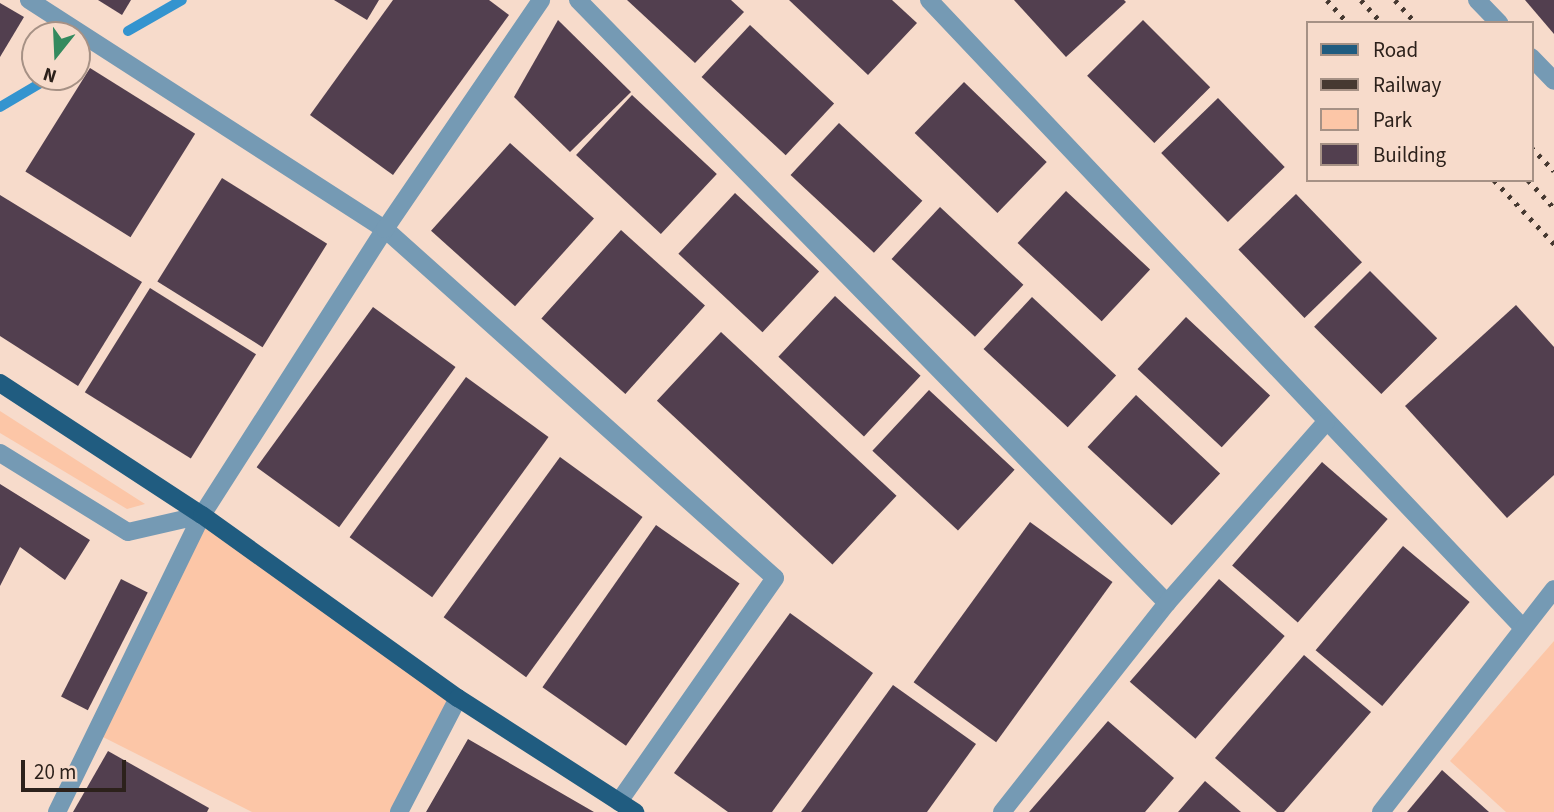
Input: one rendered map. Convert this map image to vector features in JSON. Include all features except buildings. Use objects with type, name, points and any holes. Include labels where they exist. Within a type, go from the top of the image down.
[{"type":"main road","points":[[0,383],[202,515],[458,698],[635,812]]},
{"type":"street","points":[[29,0],[385,229],[775,578],[619,802]]},
{"type":"street","points":[[57,812],[202,515],[385,229],[541,0]]},
{"type":"street","points":[[578,0],[1167,603]]},
{"type":"street","points":[[929,0],[1522,628]]},
{"type":"street","points":[[1477,0],[1497,21]]},
{"type":"street","points":[[1533,59],[1554,81]]},
{"type":"street","points":[[1002,812],[1167,603],[1326,422]]},
{"type":"street","points":[[0,453],[128,532],[202,515]]},
{"type":"street","points":[[1381,812],[1554,589]]},
{"type":"street","points":[[399,812],[458,698]]},
{"type":"green space","points":[[0,411],[145,504],[127,509],[0,433]]},
{"type":"green space","points":[[202,515],[458,698],[399,812],[252,812],[95,733]]},
{"type":"green space","points":[[1554,641],[1554,812],[1506,812],[1450,761]]},
{"type":"waterway","points":[[128,31],[182,0]]},
{"type":"waterway","points":[[0,107],[27,91]]},
{"type":"railway","points":[[1327,0],[1346,21]]},
{"type":"railway","points":[[1361,0],[1380,21]]},
{"type":"railway","points":[[1395,0],[1414,21]]},
{"type":"railway","points":[[1533,149],[1554,171]]},
{"type":"railway","points":[[1496,182],[1554,244]]},
{"type":"railway","points":[[1530,182],[1554,208]]}]
